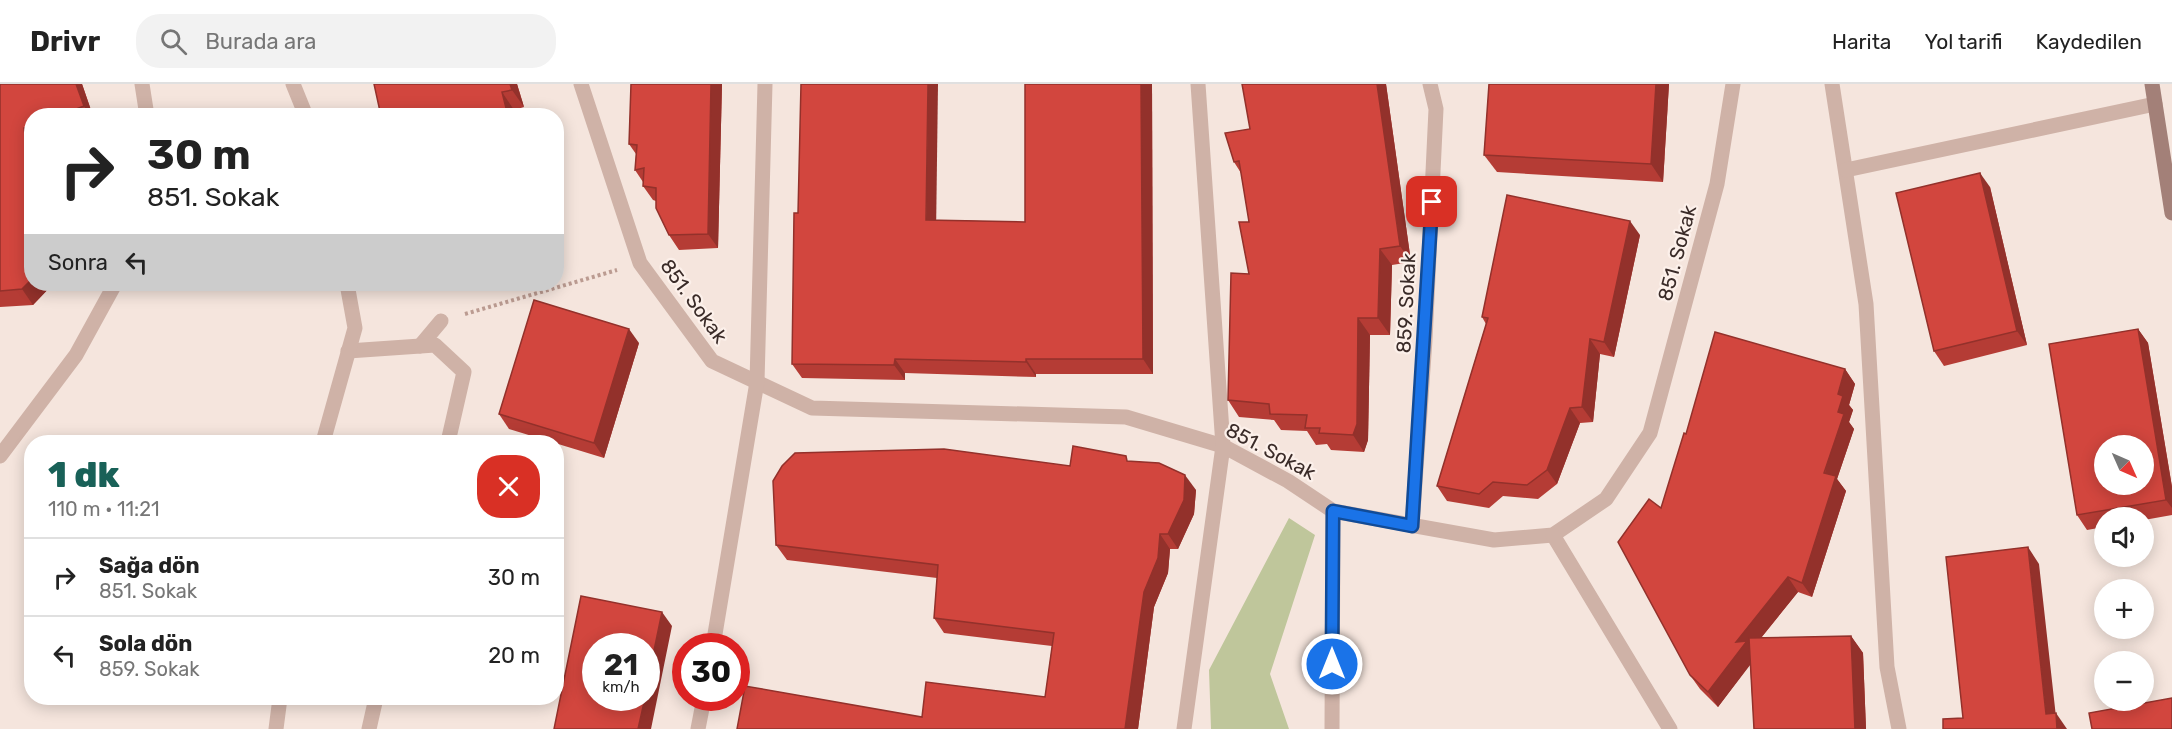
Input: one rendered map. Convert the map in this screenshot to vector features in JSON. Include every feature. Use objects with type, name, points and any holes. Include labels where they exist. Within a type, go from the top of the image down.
[{"type":"main road","points":[[2152,84],[2172,213]]},
{"type":"street","points":[[142,84],[146,108]]},
{"type":"street","points":[[293,84],[303,108]]},
{"type":"street","name":"851. Sokak","points":[[581,84],[640,263],[712,361],[812,408],[1126,417],[1223,446],[1288,481],[1333,511],[1494,540],[1553,535],[1606,499],[1650,434],[1717,184],[1733,84]]},
{"type":"street","points":[[714,633],[757,382],[765,84]]},
{"type":"street","points":[[1184,729],[1223,446],[1198,84]]},
{"type":"street","name":"859. Sokak","points":[[1412,526],[1425,340],[1436,109],[1430,84]]},
{"type":"street","points":[[1833,84],[1866,304],[1887,667],[1899,729]]},
{"type":"street","points":[[1846,170],[2155,104]]},
{"type":"street","points":[[0,456],[76,356],[111,291]]},
{"type":"street","points":[[325,435],[355,328],[348,291]]},
{"type":"street","points":[[420,346],[441,321]]},
{"type":"street","points":[[348,351],[435,345],[464,372],[450,435]]},
{"type":"street","points":[[1332,729],[1333,511]]},
{"type":"street","points":[[1553,535],[1670,729]]},
{"type":"street","points":[[276,729],[279,705]]},
{"type":"street","points":[[369,729],[374,705]]},
{"type":"street","points":[[698,729],[701,711]]},
{"type":"path","points":[[564,285],[640,263]]},
{"type":"path","points":[[441,321],[544,291]]},
{"type":"green space","points":[[1289,518],[1315,535],[1270,674],[1289,729],[1211,729],[1209,670]]},
{"type":"building","points":[[0,84],[76,84],[84,106],[79,108],[24,108],[24,287],[0,291]]},
{"type":"building","points":[[374,84],[510,84],[512,90],[502,92],[506,108],[379,108]]},
{"type":"building","points":[[631,84],[711,84],[708,234],[669,235],[656,208],[656,188],[643,186],[644,168],[635,170],[637,145],[629,144]]},
{"type":"building","points":[[801,84],[928,84],[926,220],[1025,222],[1025,84],[1141,84],[1143,359],[1026,359],[1026,362],[895,359],[894,365],[792,364],[794,213],[798,213]]},
{"type":"building","points":[[1242,84],[1377,84],[1400,246],[1380,249],[1378,318],[1358,318],[1357,424],[1353,435],[1319,433],[1320,428],[1305,428],[1307,415],[1270,414],[1269,404],[1228,400],[1231,273],[1249,274],[1239,222],[1249,222],[1239,161],[1234,162],[1225,133],[1250,129]]},
{"type":"building","points":[[1489,84],[1656,84],[1651,164],[1484,155]]},
{"type":"building","points":[[1980,173],[2017,331],[1934,351],[1896,193]]},
{"type":"building","points":[[1507,195],[1630,221],[1604,342],[1590,339],[1582,407],[1570,408],[1547,470],[1527,485],[1493,482],[1479,494],[1437,486],[1488,318],[1482,317]]},
{"type":"building","points":[[534,300],[629,329],[594,443],[499,414]]},
{"type":"building","points":[[2138,329],[2166,500],[2124,507],[2094,507],[2094,512],[2077,515],[2049,344]]},
{"type":"building","points":[[1715,332],[1845,369],[1838,394],[1843,396],[1838,412],[1844,414],[1824,473],[1836,476],[1802,583],[1788,577],[1736,642],[1747,641],[1708,692],[1690,675],[1618,542],[1649,499],[1661,508],[1684,433],[1686,434]]},
{"type":"building","points":[[1073,446],[1126,456],[1127,461],[1159,463],[1185,475],[1184,500],[1168,534],[1160,534],[1158,558],[1144,592],[1125,729],[737,729],[740,711],[750,711],[750,687],[922,717],[926,682],[1045,697],[1054,633],[934,618],[938,565],[776,545],[773,481],[782,466],[795,453],[944,449],[1070,466]]},
{"type":"building","points":[[2028,547],[2046,714],[2056,713],[2057,729],[1943,729],[1943,719],[1963,718],[1946,557]]},
{"type":"building","points":[[581,596],[662,612],[658,633],[582,633],[582,711],[642,711],[638,729],[554,729],[559,705],[564,705],[564,680]]},
{"type":"building","points":[[1851,636],[1855,729],[1754,729],[1749,638]]},
{"type":"building","points":[[2172,698],[2172,729],[2092,729],[2089,713],[2154,711],[2154,701]]},
{"type":"route","points":[[1332,664],[1333,511],[1412,526],[1432,202]]}]
